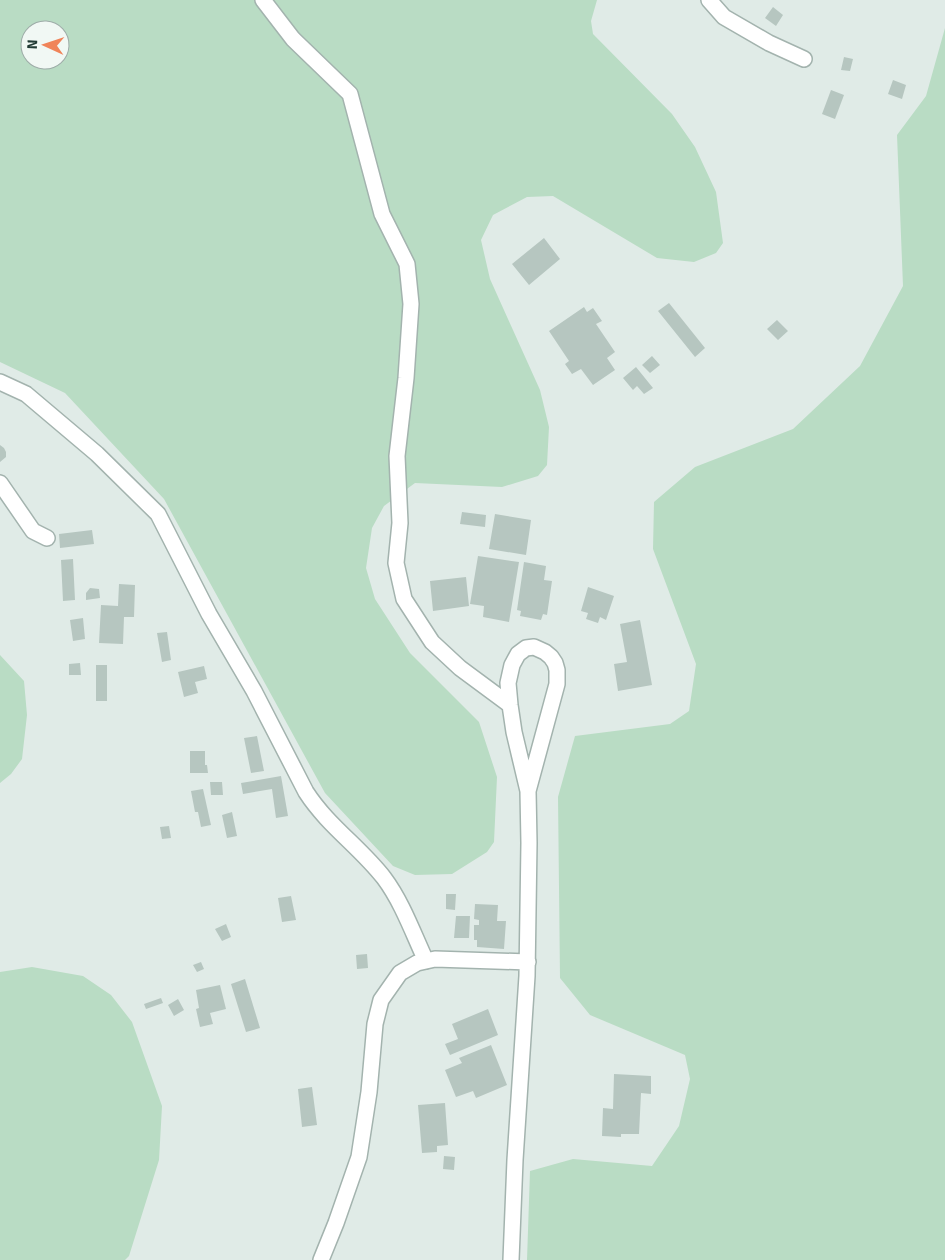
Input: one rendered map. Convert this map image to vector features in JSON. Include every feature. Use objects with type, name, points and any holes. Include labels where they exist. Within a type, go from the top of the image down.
[{"type":"street","points":[[263,0],[293,40],[350,94],[382,214],[407,264],[411,304],[406,378],[397,456],[400,523],[396,563],[404,599],[432,642],[460,668],[510,705]]},
{"type":"street","points":[[709,0],[724,17],[769,43],[804,59]]},
{"type":"street","points":[[0,382],[26,394],[97,454],[158,514],[209,614],[254,691],[306,792],[316,807],[375,867],[384,879],[396,896],[426,961]]},
{"type":"street","points":[[0,484],[32,531],[47,538]]},
{"type":"street","points":[[511,1260],[515,1160],[528,962],[529,843],[528,791],[514,732],[508,683],[512,665],[518,654],[526,648],[534,647],[551,657],[558,670],[557,684],[528,791]]},
{"type":"street","points":[[321,1260],[359,1157],[369,1092],[375,1024],[381,1000],[400,973],[417,963],[435,958],[528,962]]},
{"type":"green space","points":[[0,0],[597,0],[591,21],[593,34],[672,114],[695,147],[716,192],[723,243],[716,253],[694,262],[657,258],[553,196],[527,197],[493,215],[481,240],[490,279],[540,390],[549,427],[547,465],[538,476],[502,487],[415,483],[384,506],[372,528],[366,568],[375,599],[410,653],[479,722],[497,777],[494,842],[487,852],[452,874],[415,875],[393,866],[325,793],[164,499],[65,393],[0,362]]},
{"type":"green space","points":[[945,28],[945,1260],[527,1260],[530,1171],[573,1159],[652,1166],[679,1126],[690,1079],[685,1055],[590,1015],[560,978],[558,797],[575,736],[670,724],[689,711],[696,664],[653,549],[654,502],[695,467],[793,429],[860,366],[903,286],[897,135],[926,96]]},
{"type":"green space","points":[[0,655],[24,681],[27,715],[22,759],[11,774],[0,783]]},
{"type":"green space","points":[[32,967],[83,976],[111,995],[132,1022],[162,1106],[159,1160],[129,1256],[125,1260],[0,1260],[0,972]]},
{"type":"building","points":[[773,7],[783,15],[776,26],[765,18]]},
{"type":"building","points":[[844,57],[853,59],[850,71],[841,70]]},
{"type":"building","points":[[893,80],[906,85],[902,99],[888,94]]},
{"type":"building","points":[[831,90],[844,95],[835,119],[822,114]]},
{"type":"building","points":[[544,238],[560,259],[529,285],[512,264]]},
{"type":"building","points":[[669,303],[705,348],[695,357],[658,311]]},
{"type":"building","points":[[584,307],[587,312],[593,308],[602,321],[596,324],[615,352],[607,358],[615,370],[593,385],[581,369],[572,374],[565,364],[569,361],[549,331]]},
{"type":"building","points":[[777,320],[788,331],[778,340],[767,329]]},
{"type":"building","points":[[652,356],[660,365],[650,373],[642,365]]},
{"type":"building","points":[[636,367],[653,388],[644,394],[637,386],[633,390],[623,378]]},
{"type":"building","points":[[0,445],[6,452],[6,457],[0,462]]},
{"type":"building","points":[[462,512],[486,515],[485,527],[460,524]]},
{"type":"building","points":[[495,514],[531,520],[526,555],[489,549]]},
{"type":"building","points":[[92,530],[94,544],[60,548],[59,534]]},
{"type":"building","points":[[478,556],[519,562],[509,622],[483,617],[484,606],[470,604]]},
{"type":"building","points":[[73,559],[75,600],[63,601],[61,560]]},
{"type":"building","points":[[524,562],[546,566],[544,580],[552,581],[547,615],[543,614],[541,620],[520,616],[521,611],[517,610]]},
{"type":"building","points":[[466,577],[469,606],[433,611],[430,581]]},
{"type":"building","points":[[119,584],[135,585],[134,617],[124,617],[123,644],[99,643],[101,605],[118,606]]},
{"type":"building","points":[[588,587],[614,596],[606,620],[600,617],[598,623],[586,619],[588,613],[581,611]]},
{"type":"building","points":[[90,588],[99,589],[100,598],[86,600],[86,593]]},
{"type":"building","points":[[83,618],[85,639],[73,641],[70,620]]},
{"type":"building","points":[[640,620],[652,685],[618,691],[614,664],[627,662],[620,624]]},
{"type":"building","points":[[167,632],[171,660],[162,662],[157,633]]},
{"type":"building","points":[[80,663],[81,675],[69,675],[69,664]]},
{"type":"building","points":[[96,665],[107,665],[107,701],[96,701]]},
{"type":"building","points":[[204,666],[207,679],[195,682],[198,693],[184,697],[178,672]]},
{"type":"building","points":[[257,736],[264,771],[251,773],[244,738]]},
{"type":"building","points":[[190,751],[205,751],[205,765],[207,765],[208,773],[190,773]]},
{"type":"building","points":[[281,776],[288,816],[276,818],[272,789],[243,794],[241,783]]},
{"type":"building","points":[[210,782],[222,782],[223,795],[211,795]]},
{"type":"building","points":[[203,789],[211,825],[201,827],[198,812],[195,812],[191,791]]},
{"type":"building","points":[[232,812],[237,836],[227,838],[222,815]]},
{"type":"building","points":[[169,826],[171,838],[162,839],[160,827]]},
{"type":"building","points":[[446,894],[456,894],[455,910],[446,909]]},
{"type":"building","points":[[291,896],[296,920],[282,922],[278,898]]},
{"type":"building","points":[[475,904],[498,905],[497,921],[506,921],[504,949],[477,947],[477,940],[474,940],[474,925],[479,925],[479,920],[474,919]]},
{"type":"building","points":[[456,916],[470,916],[469,938],[454,938]]},
{"type":"building","points":[[226,924],[231,937],[222,941],[215,929]]},
{"type":"building","points":[[367,954],[368,968],[357,969],[356,955]]},
{"type":"building","points":[[201,962],[204,969],[197,972],[193,965]]},
{"type":"building","points":[[245,979],[260,1028],[246,1032],[231,984]]},
{"type":"building","points":[[220,985],[226,1009],[210,1013],[213,1024],[200,1027],[196,1009],[199,1008],[196,990]]},
{"type":"building","points":[[161,998],[163,1003],[146,1009],[144,1004]]},
{"type":"building","points":[[178,999],[184,1010],[174,1016],[168,1005]]},
{"type":"building","points":[[488,1009],[498,1035],[450,1055],[445,1044],[458,1039],[452,1024]]},
{"type":"building","points":[[491,1045],[507,1085],[476,1098],[473,1091],[456,1097],[445,1070],[462,1063],[459,1058]]},
{"type":"building","points":[[614,1074],[651,1076],[651,1094],[641,1093],[639,1134],[621,1134],[621,1137],[602,1136],[603,1108],[613,1109]]},
{"type":"building","points":[[312,1087],[317,1125],[302,1127],[298,1089]]},
{"type":"building","points":[[445,1103],[448,1145],[437,1146],[437,1152],[422,1153],[418,1105]]},
{"type":"building","points":[[444,1156],[455,1157],[454,1170],[443,1169]]}]
